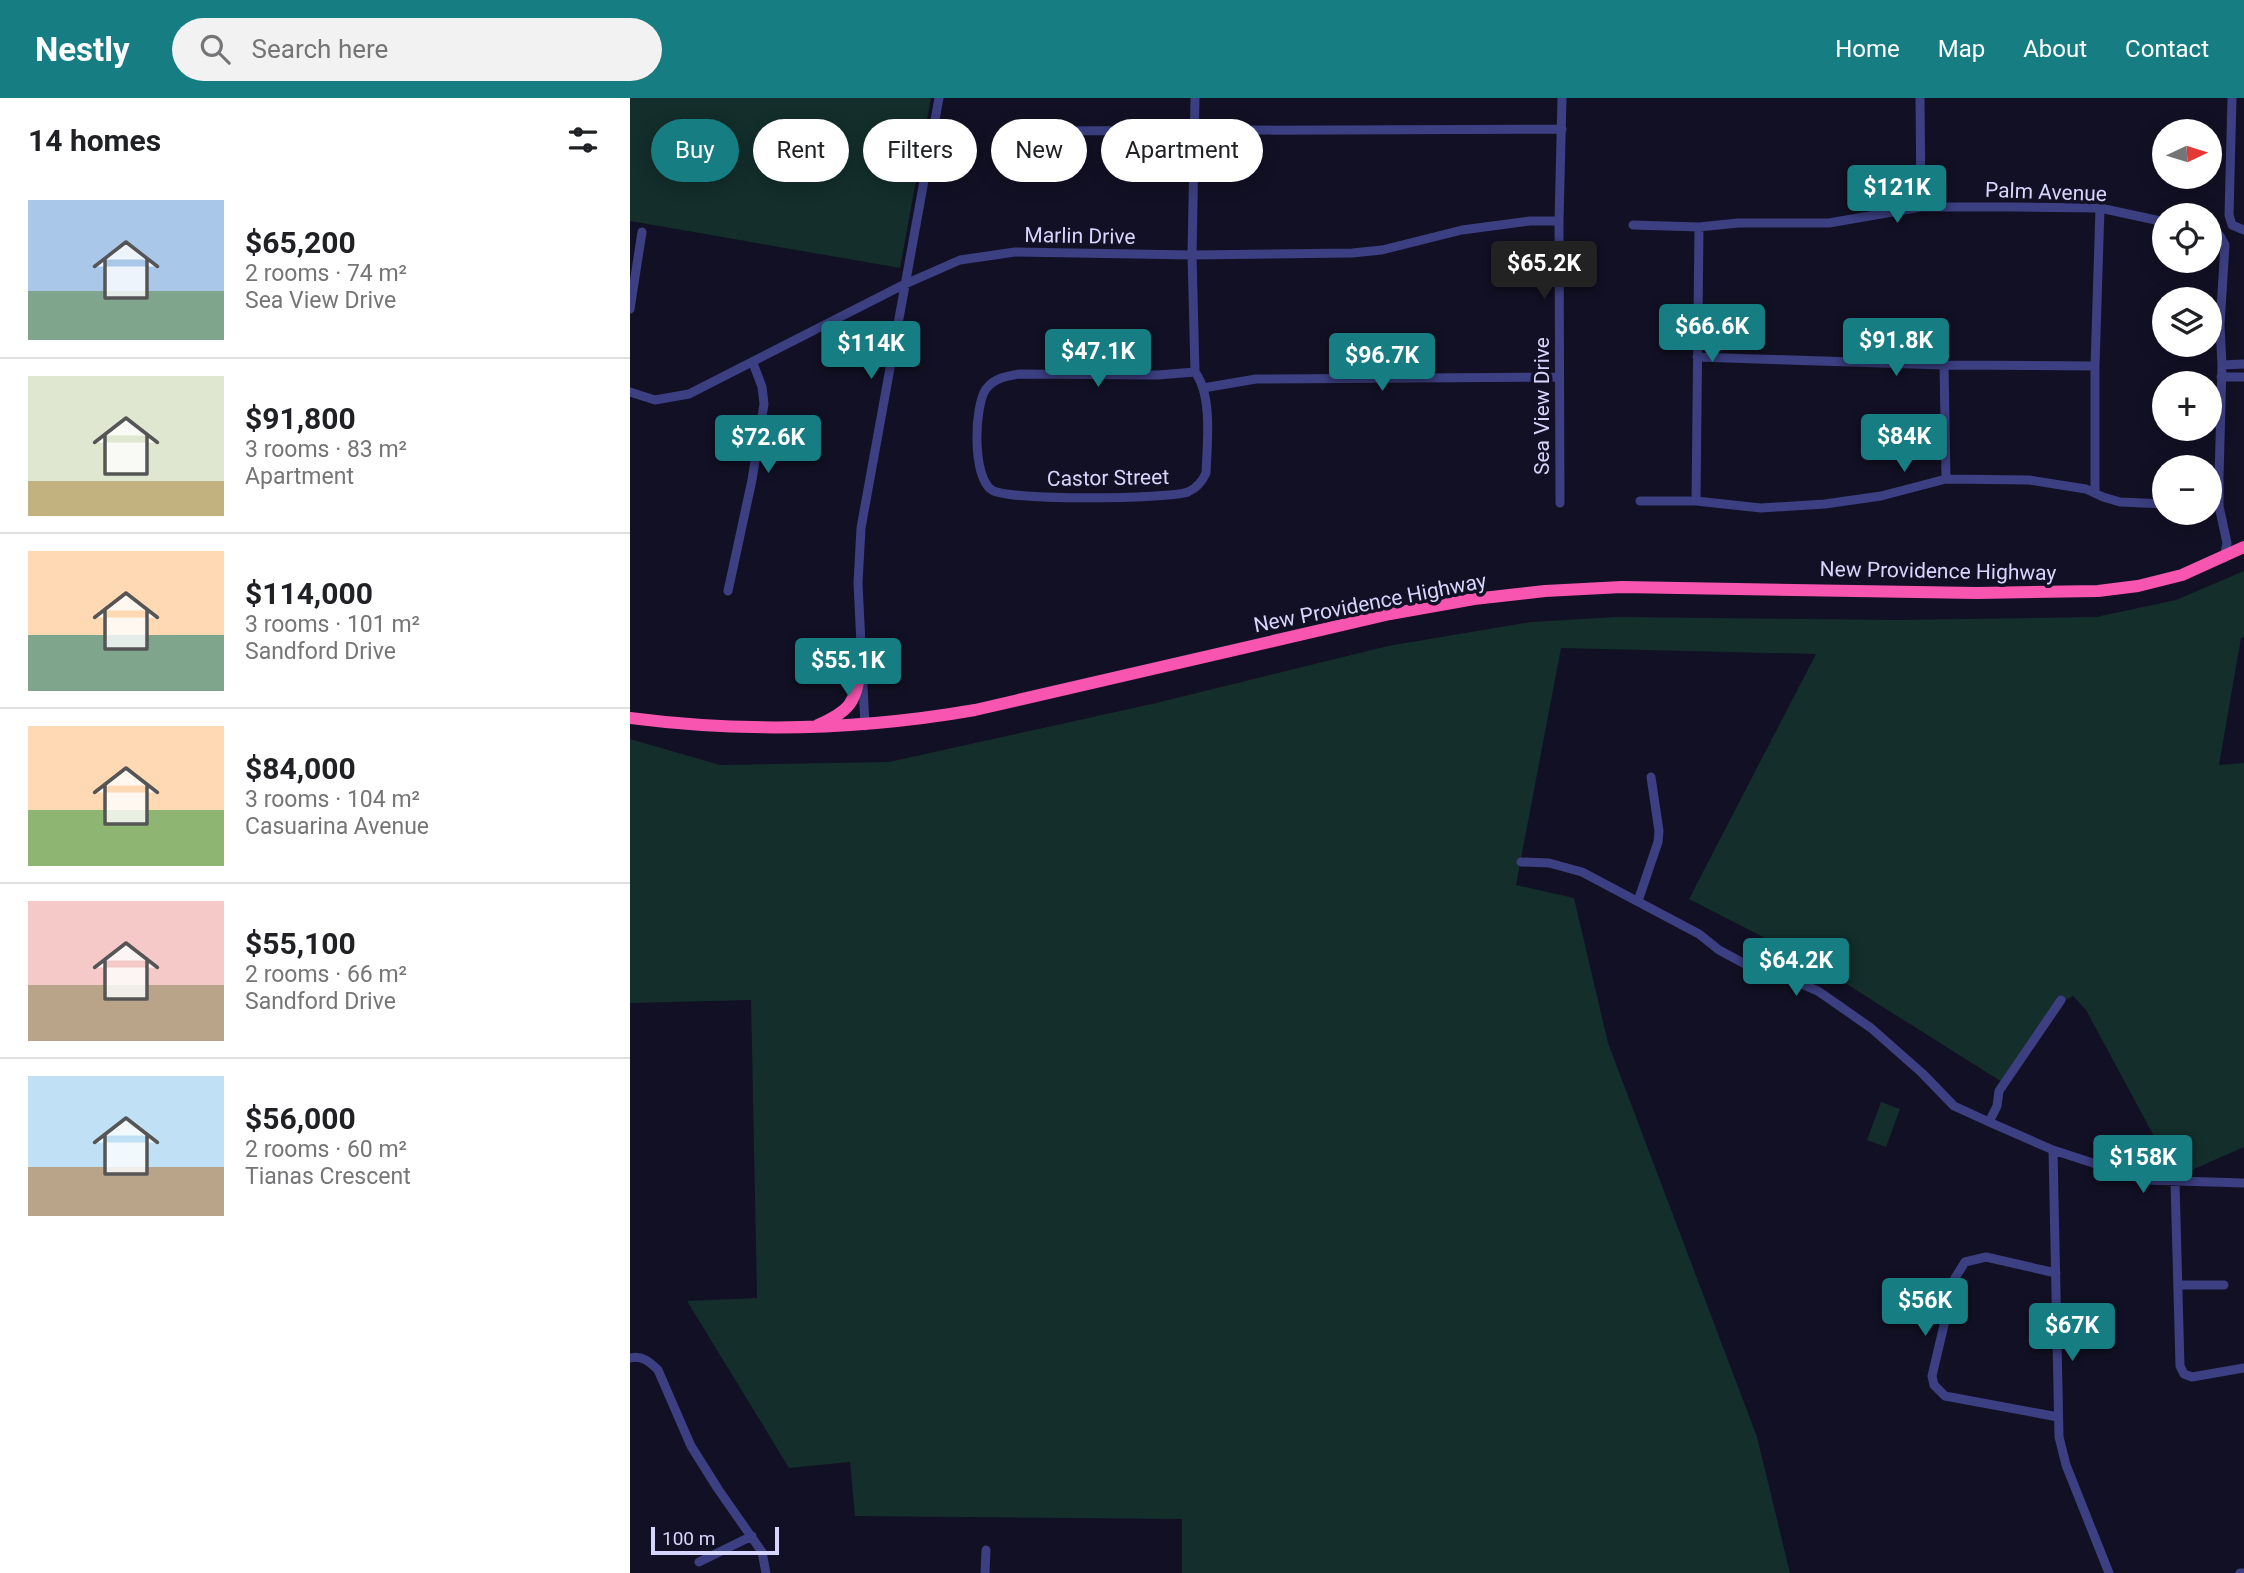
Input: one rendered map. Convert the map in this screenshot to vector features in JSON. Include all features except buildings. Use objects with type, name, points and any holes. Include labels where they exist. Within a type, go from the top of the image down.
[{"type":"highway","name":"New Providence Highway","points":[[630,718],[744,728],[865,726],[975,710],[1390,614],[1474,599],[1622,587],[1977,593],[2098,592],[2182,575],[2243,547]]},
{"type":"highway","points":[[811,728],[841,714],[852,702],[861,668]]},
{"type":"street","points":[[865,726],[858,583],[861,528],[939,98]]},
{"type":"street","name":"Castor Street","points":[[1195,98],[1195,119]]},
{"type":"street","name":"Sea View Drive","points":[[1560,503],[1559,222],[1562,98]]},
{"type":"street","points":[[1920,98],[1921,207]]},
{"type":"street","points":[[2232,98],[2229,215],[2232,225],[2244,230]]},
{"type":"street","points":[[1263,131],[1562,129]]},
{"type":"street","name":"Castor Street","points":[[1194,182],[1192,255],[1195,372],[1203,388],[1206,418],[1206,473],[1196,488],[1172,495],[1025,496],[993,492],[982,479],[978,417],[986,388],[1002,377],[1019,374],[1158,375],[1195,372]]},
{"type":"street","name":"Palm Avenue","points":[[1633,225],[1699,227],[1738,223],[1829,223],[1921,207],[2100,208],[2152,219]]},
{"type":"street","points":[[2095,492],[2095,366],[2100,208]]},
{"type":"street","name":"Marlin Drive","points":[[630,392],[655,400],[689,394],[903,285],[960,260],[1015,252],[1192,255],[1352,253],[1382,250],[1462,230],[1530,221],[1559,222]]},
{"type":"street","points":[[1696,501],[1699,227]]},
{"type":"street","points":[[630,309],[642,232]]},
{"type":"street","points":[[2222,240],[2225,245],[2220,325],[2222,371]]},
{"type":"street","points":[[1697,357],[1944,365],[2095,366]]},
{"type":"street","points":[[728,591],[752,480],[764,404],[762,387],[752,362]]},
{"type":"street","points":[[1944,365],[1946,479]]},
{"type":"street","points":[[2222,365],[2244,365]]},
{"type":"street","points":[[1203,388],[1256,379],[1559,377]]},
{"type":"street","points":[[2222,377],[2244,377]]},
{"type":"street","points":[[1640,501],[1696,501],[1761,509],[1881,496],[1946,479],[2029,480],[2095,492],[2103,498],[2120,502],[2152,503]]},
{"type":"street","points":[[2221,525],[2227,542],[2224,558]]},
{"type":"street","points":[[2227,542],[2243,547]]},
{"type":"street","points":[[1638,901],[1653,861],[1659,831],[1651,777]]},
{"type":"street","points":[[1521,862],[1549,863],[1582,872],[1699,934],[1719,950],[1749,967],[1818,991],[1871,1028],[1922,1073],[1954,1106],[1989,1122],[2053,1150],[2145,1180],[2244,1184]]},
{"type":"street","points":[[1989,1122],[1997,1106],[1999,1091],[2061,1000]]},
{"type":"street","points":[[2053,1150],[2058,1417],[2062,1453],[2109,1573]]},
{"type":"street","points":[[2175,1182],[2180,1366],[2184,1374],[2192,1377],[2244,1368]]},
{"type":"street","points":[[2056,1273],[1986,1257],[1965,1262],[1955,1278],[1932,1376],[1934,1385],[1944,1396],[2058,1417]]},
{"type":"street","points":[[2178,1285],[2224,1285]]},
{"type":"street","points":[[630,1358],[649,1361],[658,1370],[691,1446],[762,1552],[766,1573]]},
{"type":"street","points":[[699,1562],[752,1536]]},
{"type":"street","points":[[985,1573],[986,1550]]},
{"type":"green space","points":[[630,98],[931,98],[927,119],[863,119],[863,182],[916,182],[900,268],[630,221]]},
{"type":"green space","points":[[2244,571],[2244,637],[2241,638],[2219,765],[2244,763],[2244,1147],[2176,1177],[2086,1010],[2073,996],[2059,1004],[2002,1082],[1810,961],[1689,899],[1816,654],[1561,648],[1516,885],[1574,898],[1608,1043],[1757,1437],[1790,1573],[1182,1573],[1182,1519],[855,1516],[850,1462],[789,1468],[687,1301],[757,1298],[751,1000],[630,1003],[630,739],[720,765],[889,762],[1156,703],[1388,646],[1531,622],[1616,617],[1898,620],[2096,617],[2176,600]]},
{"type":"green space","points":[[1881,1102],[1900,1109],[1886,1147],[1867,1140]]}]
